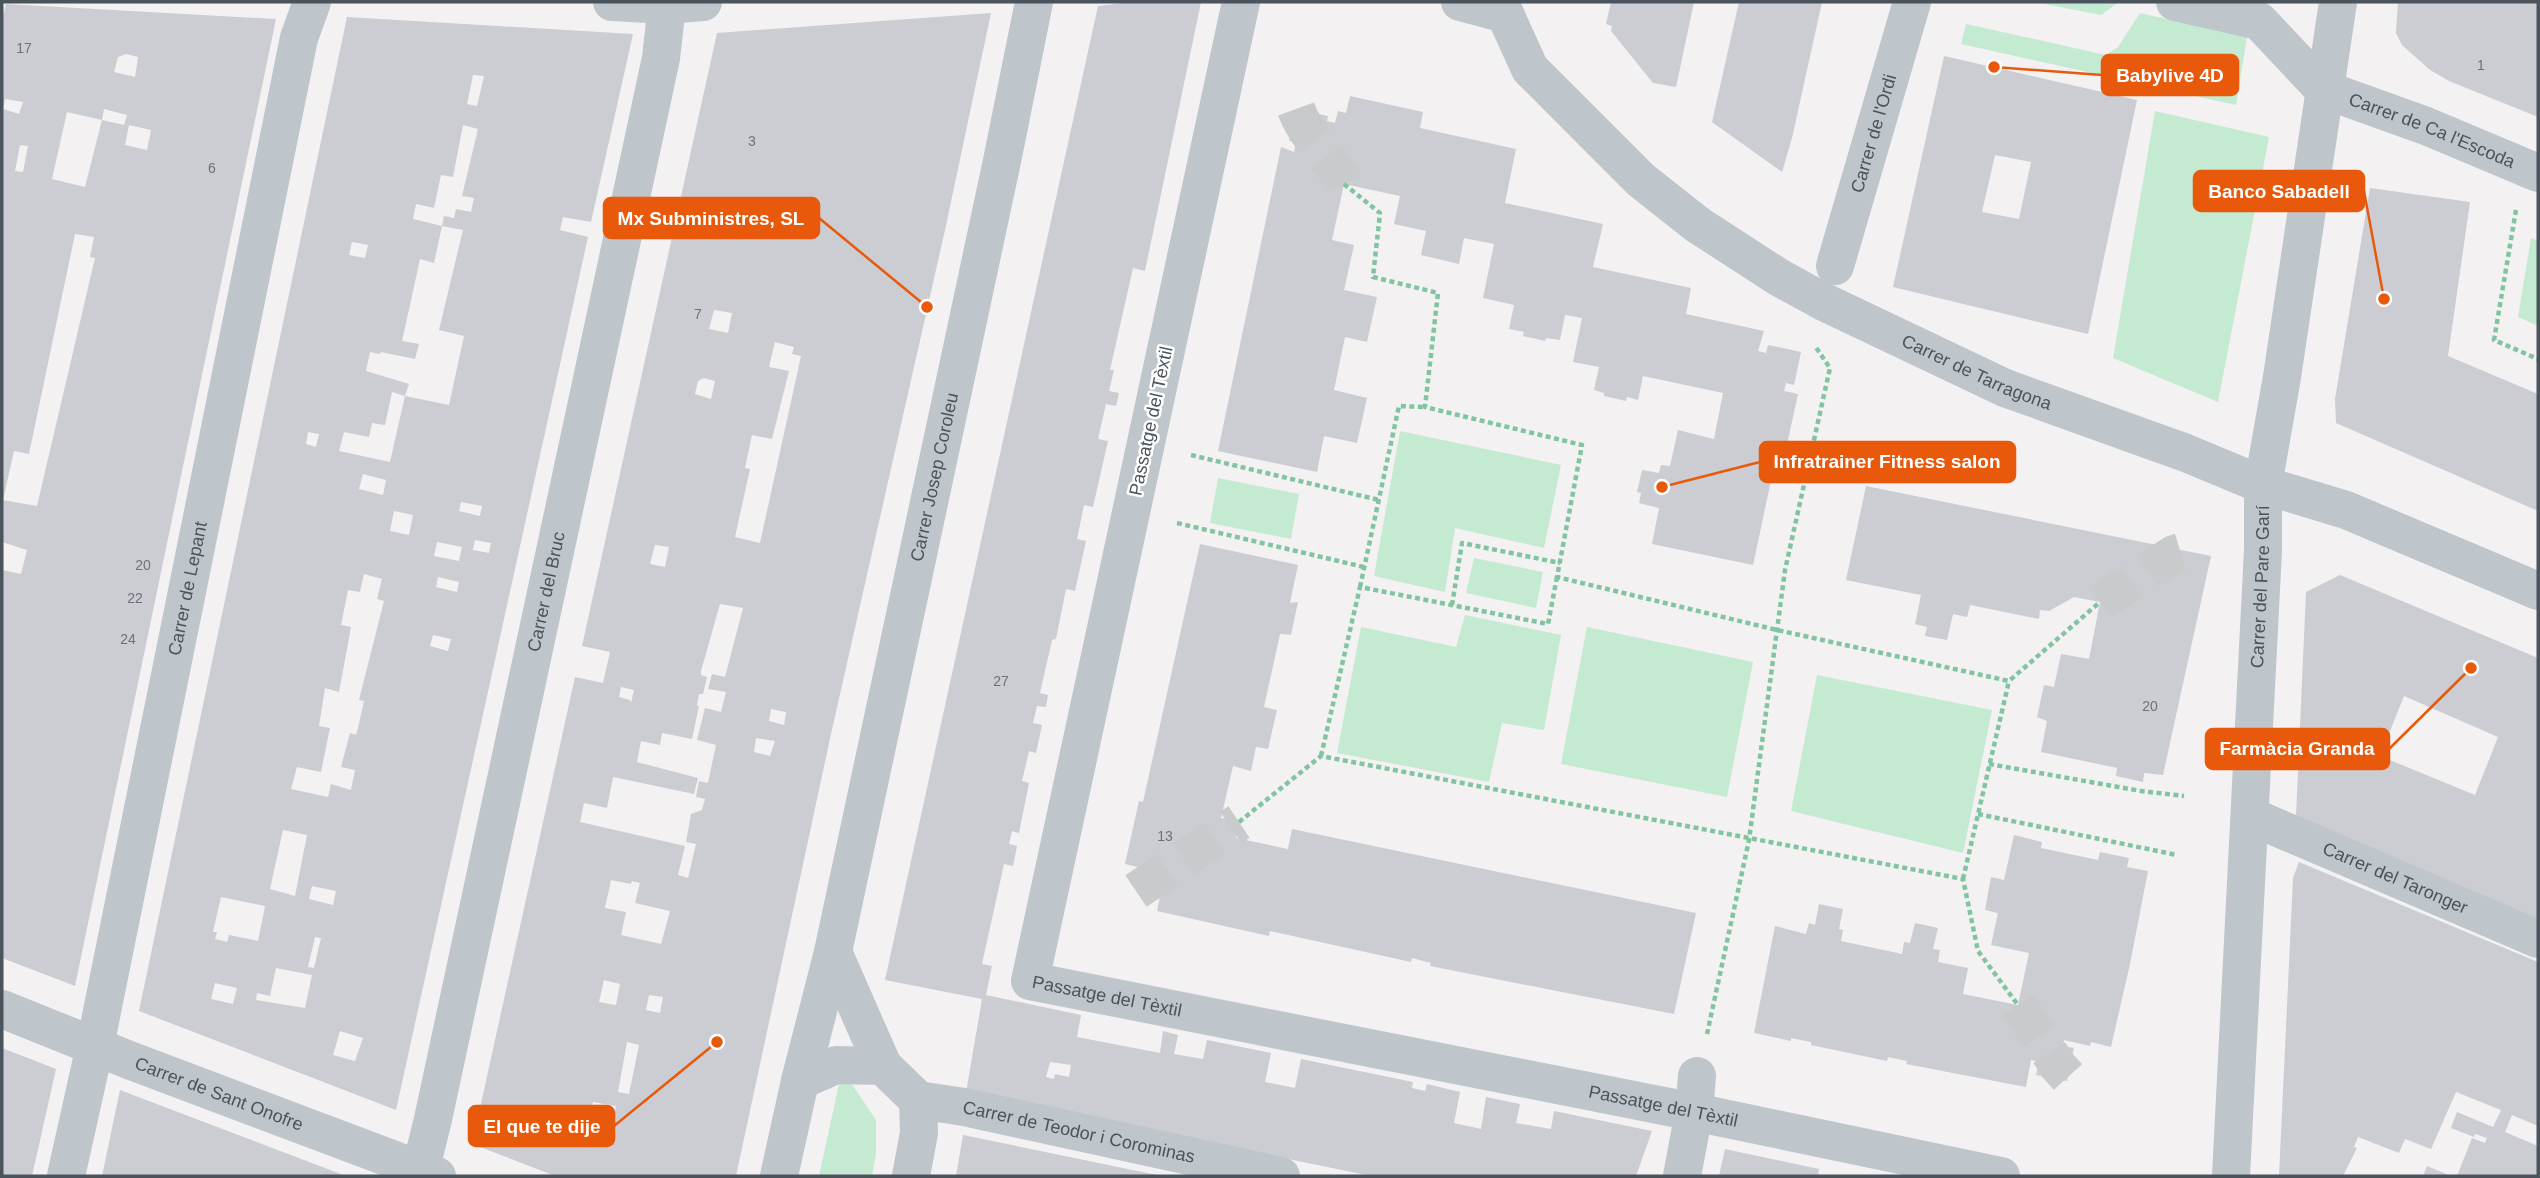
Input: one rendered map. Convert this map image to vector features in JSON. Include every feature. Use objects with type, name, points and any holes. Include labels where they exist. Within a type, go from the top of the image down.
[{"type":"street","name":"Carrer de Lepant","points":[[66,1176],[96,1046],[299,38],[312,2]]},
{"type":"street","points":[[612,2],[685,4]]},
{"type":"street","name":"Carrer Josep Coroleu","points":[[779,1176],[833,952],[1034,2]]},
{"type":"street","name":"Passatge del Tèxtil","points":[[1241,2],[1030,981],[1696,1094],[2001,1176]]},
{"type":"street","points":[[1460,2],[1506,8]]},
{"type":"street","name":"Carrer de l'Ordi","points":[[1835,266],[1912,2]]},
{"type":"street","points":[[2175,2],[2259,21],[2323,89]]},
{"type":"street","name":"Carrer del Pare Garí","points":[[2231,1176],[2263,550],[2263,485],[2282,377],[2338,2]]},
{"type":"street","name":"Carrer del Bruc","points":[[426,1174],[433,1119],[661,58],[685,4]]},
{"type":"street","name":"Carrer de Tarragona","points":[[1506,8],[1530,69],[1641,180],[1698,225],[1780,278],[1824,302],[2005,388],[2186,453],[2263,485],[2346,510],[2538,591]]},
{"type":"street","name":"Carrer de Ca l'Escoda","points":[[2323,89],[2426,125],[2527,188]]},
{"type":"street","name":"Carrer del Taronger","points":[[2250,816],[2538,939]]},
{"type":"street","points":[[833,952],[883,1066],[918,1100],[919,1133],[911,1176]]},
{"type":"street","name":"Carrer de Sant Onofre","points":[[2,1009],[426,1174]]},
{"type":"street","points":[[800,1081],[836,1065],[883,1066]]},
{"type":"street","points":[[1682,1176],[1696,1094]]},
{"type":"street","name":"Carrer de Teodor i Corominas","points":[[918,1100],[964,1107],[1281,1176]]},
{"type":"path","points":[[1344,184],[1380,213],[1373,277],[1438,293],[1425,407]]},
{"type":"path","points":[[2527,188],[2494,340],[2538,359]]},
{"type":"path","points":[[1696,1094],[1749,840],[1785,570],[1830,368],[1814,345]]},
{"type":"path","points":[[1239,822],[1321,756],[1399,406],[1425,407],[1582,445],[1548,624],[1360,587]]},
{"type":"path","points":[[1191,455],[1379,500]]},
{"type":"path","points":[[1177,523],[1364,567]]},
{"type":"path","points":[[1452,605],[1462,544],[1560,563]]},
{"type":"path","points":[[1557,577],[1777,630],[2009,681]]},
{"type":"path","points":[[2018,1005],[1978,951],[1962,879],[2009,681],[2100,603]]},
{"type":"path","points":[[1321,756],[1962,879]]},
{"type":"path","points":[[1989,764],[2141,792],[2184,796]]},
{"type":"path","points":[[1978,814],[2177,855]]},
{"type":"green space","points":[[2034,2],[2119,2],[2101,15]]},
{"type":"green space","points":[[2140,13],[2247,37],[2236,105],[1961,44],[1966,24],[2106,55],[2118,47]]},
{"type":"green space","points":[[2155,111],[2269,137],[2218,402],[2113,358]]},
{"type":"green space","points":[[2531,238],[2538,241],[2538,326],[2518,317]]},
{"type":"green space","points":[[1400,431],[1561,465],[1544,548],[1455,528],[1445,592],[1374,576]]},
{"type":"green space","points":[[1218,478],[1299,494],[1291,539],[1210,523]]},
{"type":"green space","points":[[1474,558],[1543,572],[1536,608],[1466,593]]},
{"type":"green space","points":[[1465,615],[1561,635],[1544,730],[1502,723],[1489,782],[1337,753],[1361,627],[1456,647]]},
{"type":"green space","points":[[1587,627],[1753,662],[1727,797],[1561,764]]},
{"type":"green space","points":[[1817,675],[1992,710],[1963,853],[1791,811]]},
{"type":"green space","points":[[851,1083],[876,1120],[876,1153],[872,1176],[819,1176],[839,1084]]},
{"type":"building","points":[[1133,2],[1201,2],[1145,271],[1133,268],[1110,370],[1114,370],[1109,391],[1119,393],[1116,406],[1106,404],[1098,439],[1108,441],[1093,507],[1084,505],[1077,539],[1086,541],[1075,591],[1066,589],[1056,639],[1052,640],[1040,693],[1048,695],[1046,707],[1037,706],[1033,723],[1042,725],[1036,753],[1029,751],[1022,781],[1029,783],[1019,833],[1012,831],[1009,844],[1017,846],[1013,866],[1004,864],[982,964],[992,966],[986,995],[1081,1015],[1077,1037],[1160,1053],[1163,1031],[1178,1035],[1174,1054],[1203,1059],[1207,1040],[1271,1053],[1265,1082],[1295,1088],[1301,1059],[1413,1082],[1412,1088],[1425,1091],[1427,1084],[1460,1092],[1454,1123],[1481,1129],[1486,1097],[1520,1104],[1516,1123],[1551,1129],[1554,1111],[1652,1131],[1636,1176],[1371,1176],[966,1093],[982,999],[885,980],[1098,6]],"holes":[[[1050,1062],[1071,1065],[1069,1077],[1055,1074],[1054,1079],[1046,1077]]]},
{"type":"building","points":[[1611,2],[1694,2],[1676,87],[1653,83],[1611,31],[1612,26],[1606,24]]},
{"type":"building","points":[[1739,2],[1822,2],[1782,172],[1712,122]]},
{"type":"building","points":[[2398,2],[2538,2],[2538,117],[2449,81],[2430,70],[2402,45],[2396,33]]},
{"type":"building","points":[[6,4],[276,19],[75,986],[2,958],[2,570],[21,574],[27,550],[2,542],[2,22]],"holes":[[[126,54],[138,57],[135,77],[114,72],[118,57]],[[5,99],[23,102],[19,114],[3,109]],[[104,109],[127,115],[124,125],[102,120]],[[67,112],[102,120],[85,187],[52,179]],[[129,125],[151,130],[147,150],[125,145]],[[20,145],[28,146],[23,172],[15,171]],[[75,234],[94,237],[90,257],[95,258],[37,506],[3,500],[14,451],[29,454]]]},
{"type":"building","points":[[991,13],[736,1176],[555,1176],[475,1145],[473,1140],[575,677],[603,683],[610,652],[582,646],[717,33]],"holes":[[[714,310],[732,313],[728,333],[709,329]],[[775,342],[794,347],[792,354],[801,356],[760,543],[735,537],[750,469],[745,468],[752,435],[772,439],[789,371],[769,367]],[[704,378],[715,381],[711,399],[695,394],[698,381]],[[655,545],[669,547],[665,567],[650,564]],[[720,604],[743,608],[725,677],[712,674],[708,689],[726,692],[721,712],[705,708],[697,740],[716,745],[708,783],[699,781],[696,797],[705,799],[702,810],[691,814],[686,842],[696,844],[688,878],[678,875],[685,846],[580,822],[584,803],[607,808],[613,777],[694,794],[698,778],[637,762],[641,741],[660,745],[662,733],[692,739],[699,694],[703,694],[707,677],[701,675],[701,671]],[[621,687],[634,690],[631,703],[630,700],[619,697]],[[771,709],[786,712],[784,725],[769,721]],[[756,738],[775,741],[770,756],[754,752]],[[611,880],[640,883],[635,903],[670,911],[661,944],[621,935],[626,912],[605,908]],[[604,980],[620,984],[616,1005],[599,1002]],[[649,995],[663,997],[660,1013],[646,1010]],[[627,1042],[639,1045],[629,1094],[618,1092]],[[593,1102],[616,1106],[611,1133],[587,1128]]]},
{"type":"building","points":[[347,17],[633,34],[591,222],[563,217],[560,230],[588,237],[396,1110],[139,1011]],"holes":[[[473,75],[484,76],[477,106],[467,104]],[[463,125],[478,129],[462,196],[474,198],[471,212],[456,209],[454,218],[444,216],[442,226],[413,219],[416,204],[434,208],[441,175],[453,177]],[[442,226],[463,230],[439,330],[464,336],[449,405],[405,396],[409,384],[366,371],[370,352],[415,359],[419,344],[402,341],[420,259],[434,263]],[[352,242],[368,245],[365,258],[349,255]],[[392,392],[405,396],[390,462],[339,451],[344,432],[369,437],[372,423],[385,425]],[[308,432],[319,434],[316,447],[306,444]],[[363,474],[386,480],[383,495],[359,489]],[[461,502],[482,506],[480,516],[459,511]],[[394,511],[413,515],[409,535],[390,531]],[[475,540],[491,543],[489,553],[473,550]],[[437,542],[462,547],[459,561],[434,556]],[[364,574],[382,579],[377,599],[384,601],[359,700],[364,701],[356,735],[350,733],[341,767],[355,770],[351,790],[331,784],[328,797],[291,789],[297,767],[321,772],[330,728],[319,726],[325,688],[339,692],[351,627],[341,625],[348,590],[360,592]],[[438,577],[459,582],[457,592],[436,587]],[[433,635],[451,639],[448,651],[430,646]],[[283,830],[307,835],[295,896],[270,889]],[[312,886],[336,891],[333,905],[309,899]],[[221,897],[265,906],[258,941],[229,935],[227,942],[215,939],[217,932],[213,932]],[[315,937],[321,938],[314,968],[308,967]],[[276,968],[312,975],[305,1008],[256,1000],[257,993],[270,996]],[[215,983],[237,988],[233,1004],[211,999]],[[340,1031],[363,1038],[355,1061],[333,1055]]]},
{"type":"building","points":[[1944,56],[2137,100],[2088,334],[1893,287]],"holes":[[[1995,155],[2031,162],[2019,219],[1982,212]]]},
{"type":"building","points":[[1350,96],[1423,112],[1420,128],[1516,149],[1505,203],[1603,224],[1593,267],[1691,288],[1686,314],[1764,331],[1758,351],[1766,353],[1768,345],[1801,352],[1794,385],[1786,383],[1784,391],[1798,394],[1783,463],[1775,462],[1753,565],[1652,544],[1659,508],[1639,503],[1641,493],[1637,492],[1642,470],[1659,473],[1661,465],[1670,466],[1678,430],[1714,439],[1723,393],[1643,376],[1638,400],[1627,397],[1626,401],[1604,396],[1604,393],[1594,390],[1599,367],[1573,362],[1582,318],[1565,315],[1560,340],[1546,338],[1545,341],[1523,336],[1524,332],[1509,329],[1514,305],[1483,298],[1494,244],[1464,238],[1459,264],[1421,255],[1426,231],[1394,224],[1400,196],[1344,184],[1332,240],[1354,245],[1344,290],[1377,297],[1367,342],[1345,337],[1334,390],[1367,398],[1357,443],[1324,436],[1317,472],[1218,451],[1281,147],[1294,152],[1296,142],[1289,141],[1296,109],[1328,116],[1327,121],[1335,123],[1338,111],[1346,113]]},
{"type":"building","points":[[2370,188],[2470,202],[2448,356],[2538,394],[2538,511],[2336,423],[2335,399]]},
{"type":"building","points":[[1866,486],[2211,556],[2163,775],[2144,773],[2143,782],[2116,776],[2117,768],[2041,752],[2047,721],[2037,717],[2044,685],[2054,687],[2061,654],[2089,659],[2100,602],[2074,597],[2049,611],[2040,610],[2039,619],[1970,605],[1967,617],[1953,614],[1947,640],[1925,636],[1927,627],[1915,624],[1921,595],[1846,580]]},
{"type":"building","points":[[1200,544],[1298,565],[1290,603],[1298,602],[1291,635],[1280,634],[1264,707],[1277,710],[1268,749],[1256,747],[1251,771],[1233,766],[1221,818],[1239,822],[1236,838],[1288,849],[1292,829],[1696,913],[1674,1014],[1430,966],[1431,963],[1412,958],[1411,962],[1270,931],[1269,936],[1157,911],[1160,896],[1136,891],[1142,868],[1125,864],[1139,801],[1143,802]]},
{"type":"building","points":[[2340,575],[2538,658],[2538,920],[2296,816],[2306,592]],"holes":[[[2404,696],[2498,737],[2475,795],[2380,756]]]},
{"type":"building","points":[[2014,835],[2042,842],[2041,848],[2098,860],[2100,852],[2129,858],[2127,867],[2148,871],[2111,1047],[2091,1042],[2090,1046],[2064,1040],[2063,1046],[2074,1048],[2067,1081],[2036,1075],[2039,1062],[2031,1060],[2026,1087],[1906,1064],[1907,1061],[1888,1057],[1887,1061],[1811,1045],[1811,1042],[1791,1038],[1791,1041],[1754,1033],[1775,926],[1806,934],[1809,923],[1815,925],[1819,904],[1843,909],[1839,929],[1843,930],[1841,941],[1902,954],[1904,942],[1910,943],[1915,923],[1938,928],[1933,949],[1940,950],[1938,962],[1968,968],[1963,994],[2018,1005],[2029,953],[1991,945],[1998,913],[1985,910],[1991,877],[2004,880]]},
{"type":"building","points":[[2299,862],[2538,962],[2538,1126],[2512,1115],[2505,1132],[2538,1146],[2538,1176],[2457,1176],[2472,1138],[2485,1143],[2487,1138],[2475,1134],[2474,1137],[2451,1128],[2457,1112],[2493,1127],[2501,1110],[2456,1092],[2431,1149],[2405,1139],[2399,1153],[2358,1137],[2354,1147],[2357,1148],[2343,1176],[2279,1176],[2293,878]]},
{"type":"building","points":[[2,1048],[56,1069],[32,1176],[2,1176]]},
{"type":"building","points":[[120,1090],[346,1176],[102,1176]]},
{"type":"building","points":[[963,1135],[1157,1175],[1157,1176],[956,1176]]},
{"type":"building","points":[[1725,1149],[1819,1169],[1818,1176],[1719,1176]]},
{"type":"building","points":[[2427,1166],[2451,1176],[2423,1176]]},
{"type":"tunnel","points":[[1296,109],[1306,129],[1344,184]]},
{"type":"tunnel","points":[[2100,602],[2174,554],[2184,551]]},
{"type":"tunnel","points":[[1136,891],[1239,822]]},
{"type":"tunnel","points":[[2018,1005],[2068,1077]]},
{"type":"place","name":"Babylive 4D","points":[[1994,67]]},
{"type":"place","name":"Banco Sabadell","points":[[2384,299]]},
{"type":"place","name":"Mx Subministres, SL","points":[[927,307]]},
{"type":"place","name":"Infratrainer Fitness salon","points":[[1662,487]]},
{"type":"place","name":"Farmàcia Granda","points":[[2471,668]]},
{"type":"place","name":"El que te dije","points":[[717,1042]]}]
